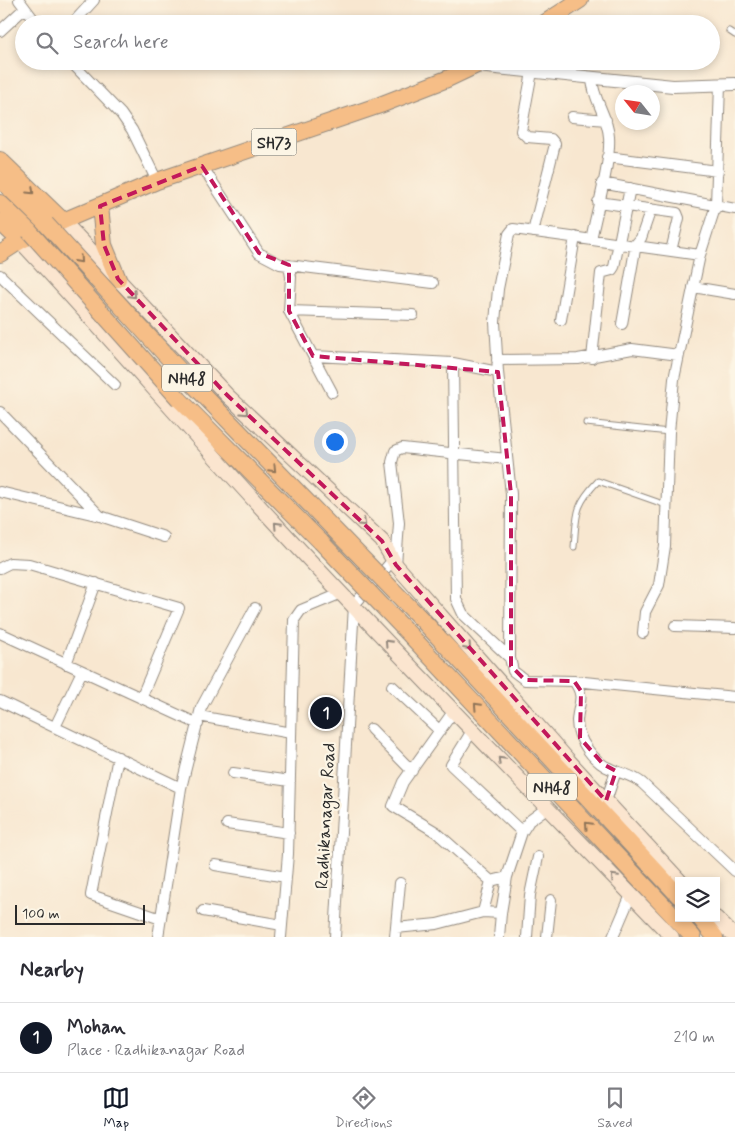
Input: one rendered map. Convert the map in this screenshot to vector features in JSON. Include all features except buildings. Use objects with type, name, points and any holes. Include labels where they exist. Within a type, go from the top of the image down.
[{"type":"main road","points":[[557,15],[580,0]]},
{"type":"main road","name":"SH73","points":[[0,254],[20,241],[157,181],[380,105],[466,70]]},
{"type":"main road","points":[[0,160],[63,222],[227,395],[382,541],[394,563],[676,877]]},
{"type":"main road","name":"NH48","points":[[0,179],[46,224],[182,374],[330,528],[426,624],[675,892]]},
{"type":"main road","name":"NH48","points":[[0,203],[29,232],[179,399],[411,636],[693,937]]},
{"type":"main road","points":[[100,206],[104,245],[118,279]]},
{"type":"main road","points":[[0,222],[110,338],[268,516],[453,712],[672,937]]},
{"type":"main road","points":[[703,922],[716,937]]},
{"type":"main road","points":[[720,922],[735,937]]},
{"type":"street","points":[[80,15],[94,0]]},
{"type":"street","points":[[0,31],[22,4],[30,15]]},
{"type":"street","points":[[79,70],[121,114],[132,130],[157,181]]},
{"type":"street","points":[[519,70],[672,86],[735,84]]},
{"type":"street","points":[[532,72],[521,131],[527,137],[551,140],[555,144],[533,232]]},
{"type":"street","points":[[590,240],[607,157],[609,136],[606,120],[595,98],[592,79]]},
{"type":"street","points":[[642,633],[645,612],[659,585],[665,546],[669,432],[679,355],[700,255],[716,205],[720,84]]},
{"type":"street","points":[[572,117],[606,120]]},
{"type":"street","points":[[607,157],[718,171]]},
{"type":"street","points":[[202,166],[259,253],[273,261],[289,265],[433,283]]},
{"type":"street","points":[[602,183],[735,208]]},
{"type":"street","points":[[592,358],[601,273],[612,270],[630,188]]},
{"type":"street","points":[[598,202],[678,214],[672,251]]},
{"type":"street","points":[[622,324],[636,244],[641,238],[651,209]]},
{"type":"street","points":[[700,255],[636,244],[590,240],[514,229],[506,239],[496,314],[497,360],[511,494],[510,658],[513,671],[525,680],[574,681],[735,698]]},
{"type":"street","points":[[561,320],[575,237]]},
{"type":"street","points":[[289,265],[291,277],[289,311],[332,392]]},
{"type":"street","points":[[0,275],[115,385]]},
{"type":"street","points":[[693,287],[735,294]]},
{"type":"street","points":[[289,311],[413,315]]},
{"type":"street","points":[[497,360],[592,358],[632,349],[679,355]]},
{"type":"street","points":[[313,356],[452,363],[498,372]]},
{"type":"street","points":[[452,363],[452,453],[456,599],[463,614],[510,658]]},
{"type":"street","points":[[0,412],[100,516]]},
{"type":"street","points":[[354,605],[394,563],[399,522],[392,455],[395,451],[402,448],[507,459]]},
{"type":"street","points":[[0,492],[100,516],[164,537]]},
{"type":"street","points":[[0,568],[10,563],[29,564],[179,608],[141,698]]},
{"type":"street","points":[[66,664],[96,583]]},
{"type":"street","points":[[281,937],[289,833],[294,620],[301,610],[342,593]]},
{"type":"street","name":"Radhikanagar Road","points":[[335,937],[354,605]]},
{"type":"street","points":[[158,937],[182,788],[198,720],[227,658],[255,608]]},
{"type":"street","points":[[675,626],[735,628]]},
{"type":"street","points":[[0,633],[141,698],[198,720],[291,733]]},
{"type":"street","points":[[55,727],[82,671]]},
{"type":"street","points":[[574,681],[581,691],[577,723],[580,738],[603,764],[630,774],[642,783],[735,872]]},
{"type":"street","points":[[392,686],[440,731]]},
{"type":"street","points":[[0,701],[182,788]]},
{"type":"street","points":[[453,712],[404,782],[393,806],[436,832],[491,881]]},
{"type":"street","points":[[371,729],[412,771]]},
{"type":"street","points":[[472,731],[451,765],[522,832]]},
{"type":"street","points":[[118,757],[92,895],[161,919]]},
{"type":"street","points":[[606,801],[616,770]]},
{"type":"street","points":[[233,772],[290,781]]},
{"type":"street","points":[[499,937],[500,913],[507,877],[522,832],[529,821],[548,808]]},
{"type":"street","points":[[228,824],[289,833]]},
{"type":"street","points":[[528,937],[530,895],[538,857]]},
{"type":"street","points":[[215,865],[286,876]]},
{"type":"street","points":[[491,881],[507,877]]},
{"type":"street","points":[[483,912],[491,881]]},
{"type":"street","points":[[400,883],[395,932],[437,924],[483,912],[500,913]]},
{"type":"street","points":[[613,937],[631,895]]},
{"type":"street","points":[[548,937],[551,900]]},
{"type":"street","points":[[203,911],[282,925]]},
{"type":"lane","points":[[586,422],[669,432]]},
{"type":"lane","points":[[574,547],[580,502],[598,481],[666,505]]},
{"type":"highlighted area","points":[[202,166],[259,253],[289,265],[289,311],[313,356],[498,372],[511,494],[511,666],[525,680],[574,681],[581,691],[580,738],[603,764],[616,771],[606,801],[396,565],[382,541],[227,395],[118,279],[104,245],[100,206]]},
{"type":"place","name":"Mohan","points":[[326,713]]}]
